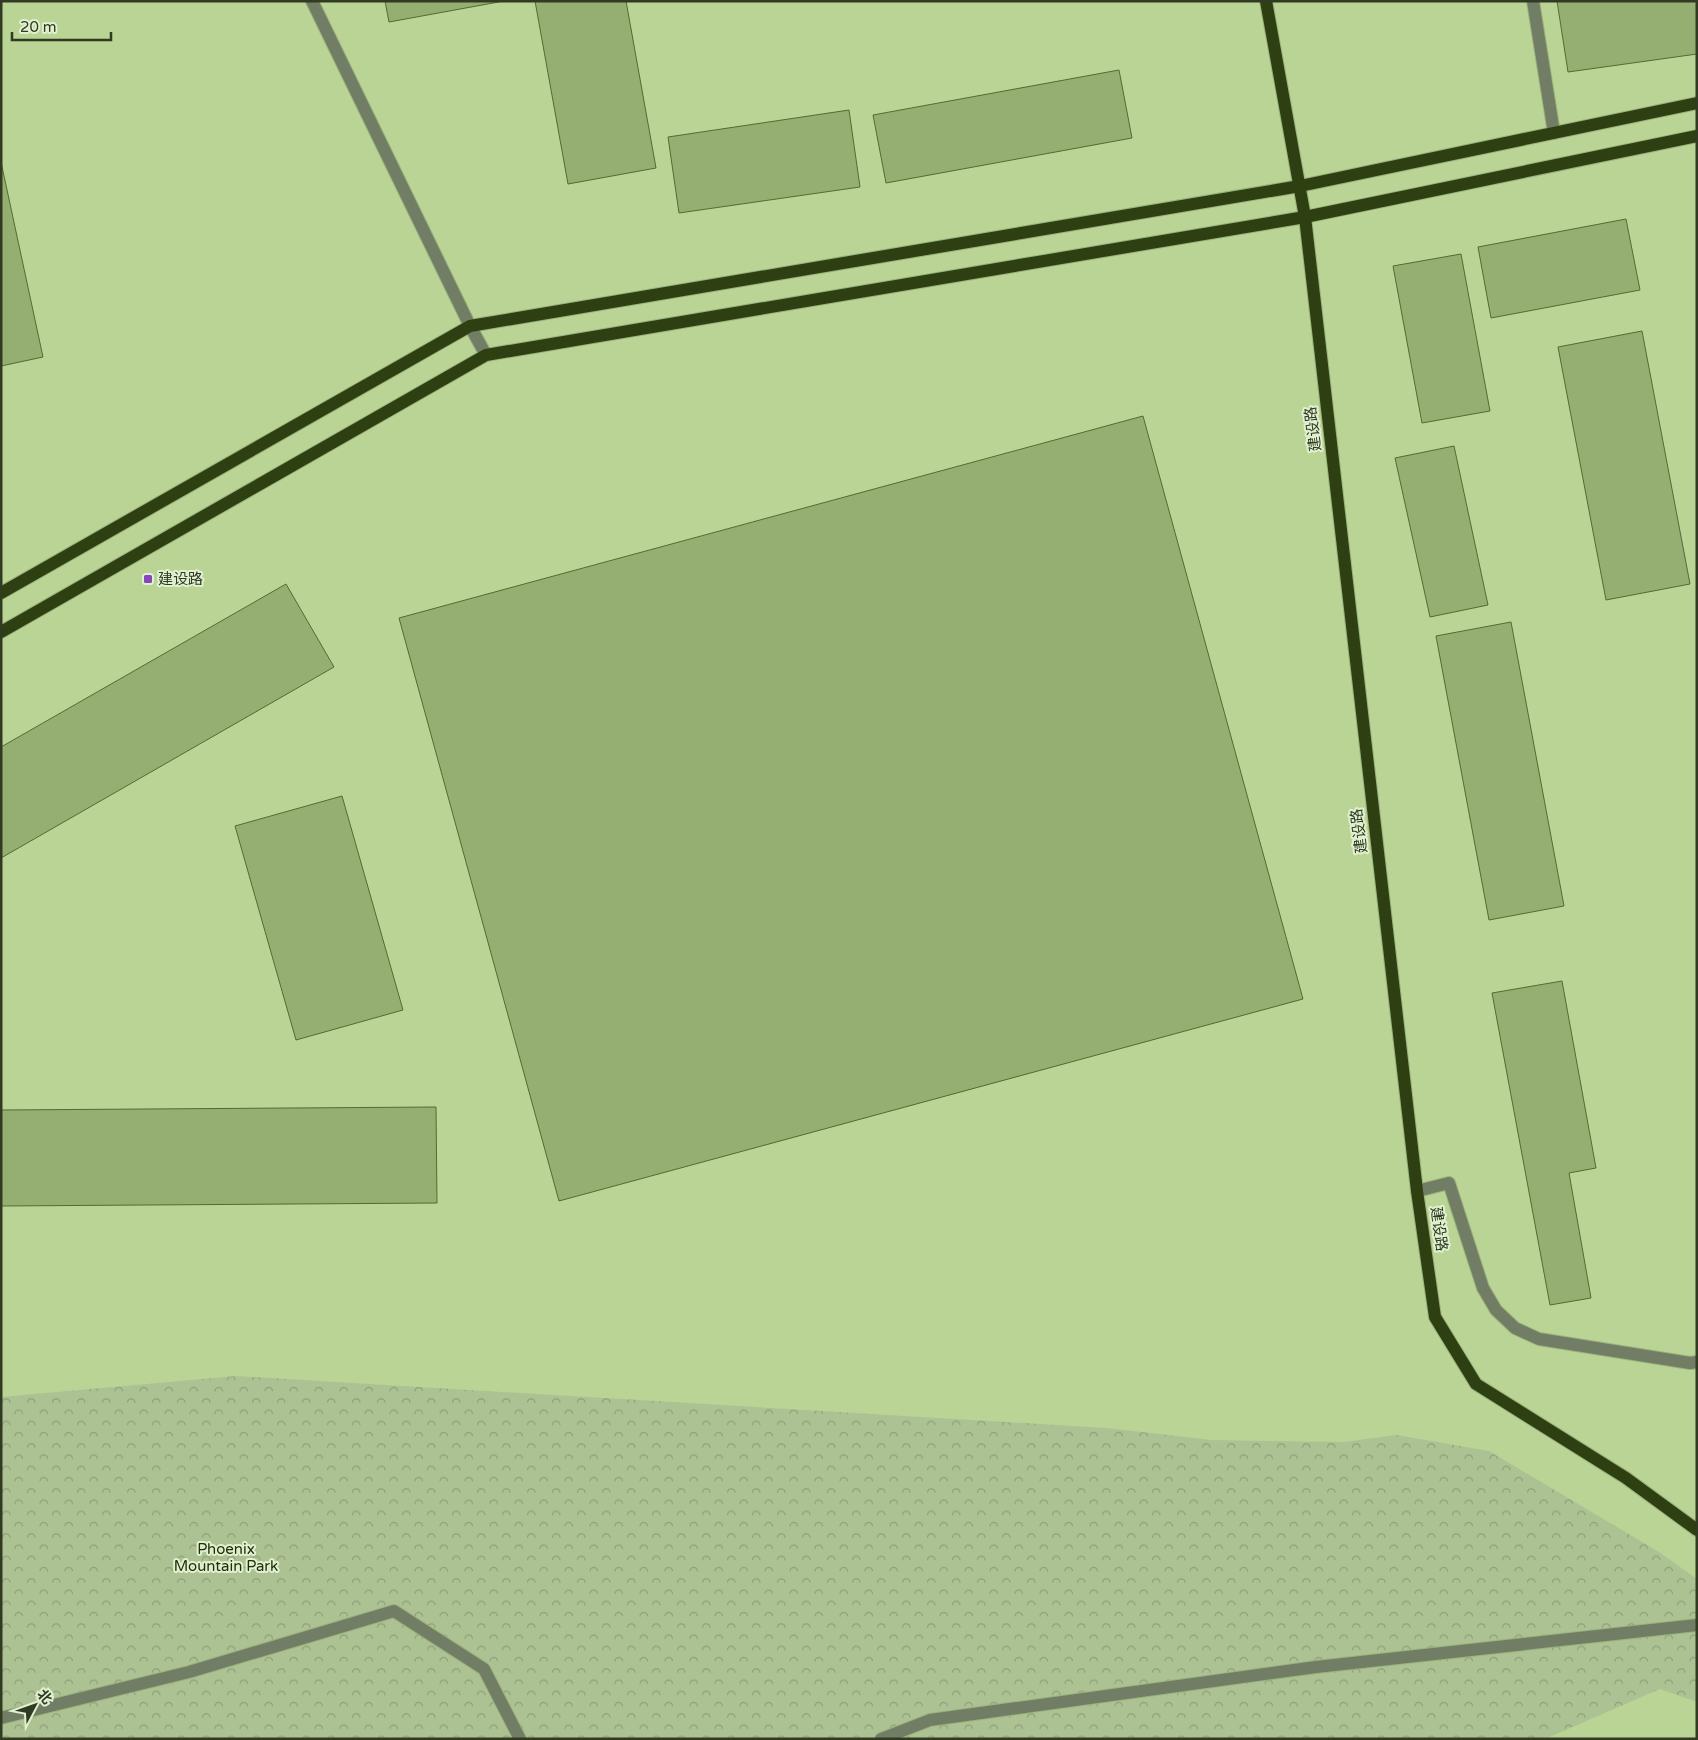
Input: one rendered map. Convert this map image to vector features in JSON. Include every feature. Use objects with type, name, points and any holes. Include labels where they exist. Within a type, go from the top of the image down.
[{"type":"main road","name":"建设路","points":[[1266,1],[1305,217],[1417,1191],[1435,1317],[1476,1384],[1626,1478],[1697,1530]]},
{"type":"main road","points":[[1,593],[470,326],[1300,186],[1697,103]]},
{"type":"main road","points":[[1,632],[486,355],[1305,217],[1697,136]]},
{"type":"street","points":[[312,1],[470,326],[486,355]]},
{"type":"street","points":[[1533,1],[1554,133]]},
{"type":"street","points":[[1417,1191],[1449,1183],[1482,1288],[1496,1310],[1515,1328],[1539,1340],[1697,1362]]},
{"type":"street","points":[[1,1718],[189,1672],[394,1611],[484,1669],[520,1739]]},
{"type":"street","points":[[881,1739],[930,1720],[1316,1667],[1697,1625]]},
{"type":"green space","name":"Phoenix Mountain Park","points":[[236,1376],[1106,1428],[1212,1440],[1343,1442],[1397,1435],[1489,1451],[1659,1552],[1697,1579],[1697,1702],[1660,1689],[1545,1739],[1,1739],[1,1397]]},
{"type":"building","points":[[385,1],[504,1],[389,22]]},
{"type":"building","points":[[535,1],[626,1],[656,168],[568,184]]},
{"type":"building","points":[[1557,1],[1697,1],[1697,54],[1568,72]]},
{"type":"building","points":[[1119,70],[1132,138],[886,183],[873,115]]},
{"type":"building","points":[[849,110],[860,187],[679,213],[668,137]]},
{"type":"building","points":[[1,162],[43,357],[1,366]]},
{"type":"building","points":[[1626,219],[1640,290],[1491,318],[1478,247]]},
{"type":"building","points":[[1461,254],[1490,411],[1422,423],[1393,266]]},
{"type":"building","points":[[1642,331],[1690,584],[1606,600],[1558,347]]},
{"type":"building","points":[[1143,416],[1303,999],[559,1201],[399,618]]},
{"type":"building","points":[[1454,446],[1488,605],[1430,617],[1395,458]]},
{"type":"building","points":[[286,584],[334,667],[1,858],[1,747]]},
{"type":"building","points":[[1511,622],[1564,906],[1489,920],[1436,636]]},
{"type":"building","points":[[342,796],[403,1010],[296,1040],[235,826]]},
{"type":"building","points":[[1562,981],[1596,1168],[1569,1173],[1591,1298],[1550,1305],[1492,993]]},
{"type":"building","points":[[436,1107],[437,1203],[1,1206],[1,1110]]},
{"type":"place","name":"建设路","points":[[148,579]]}]
